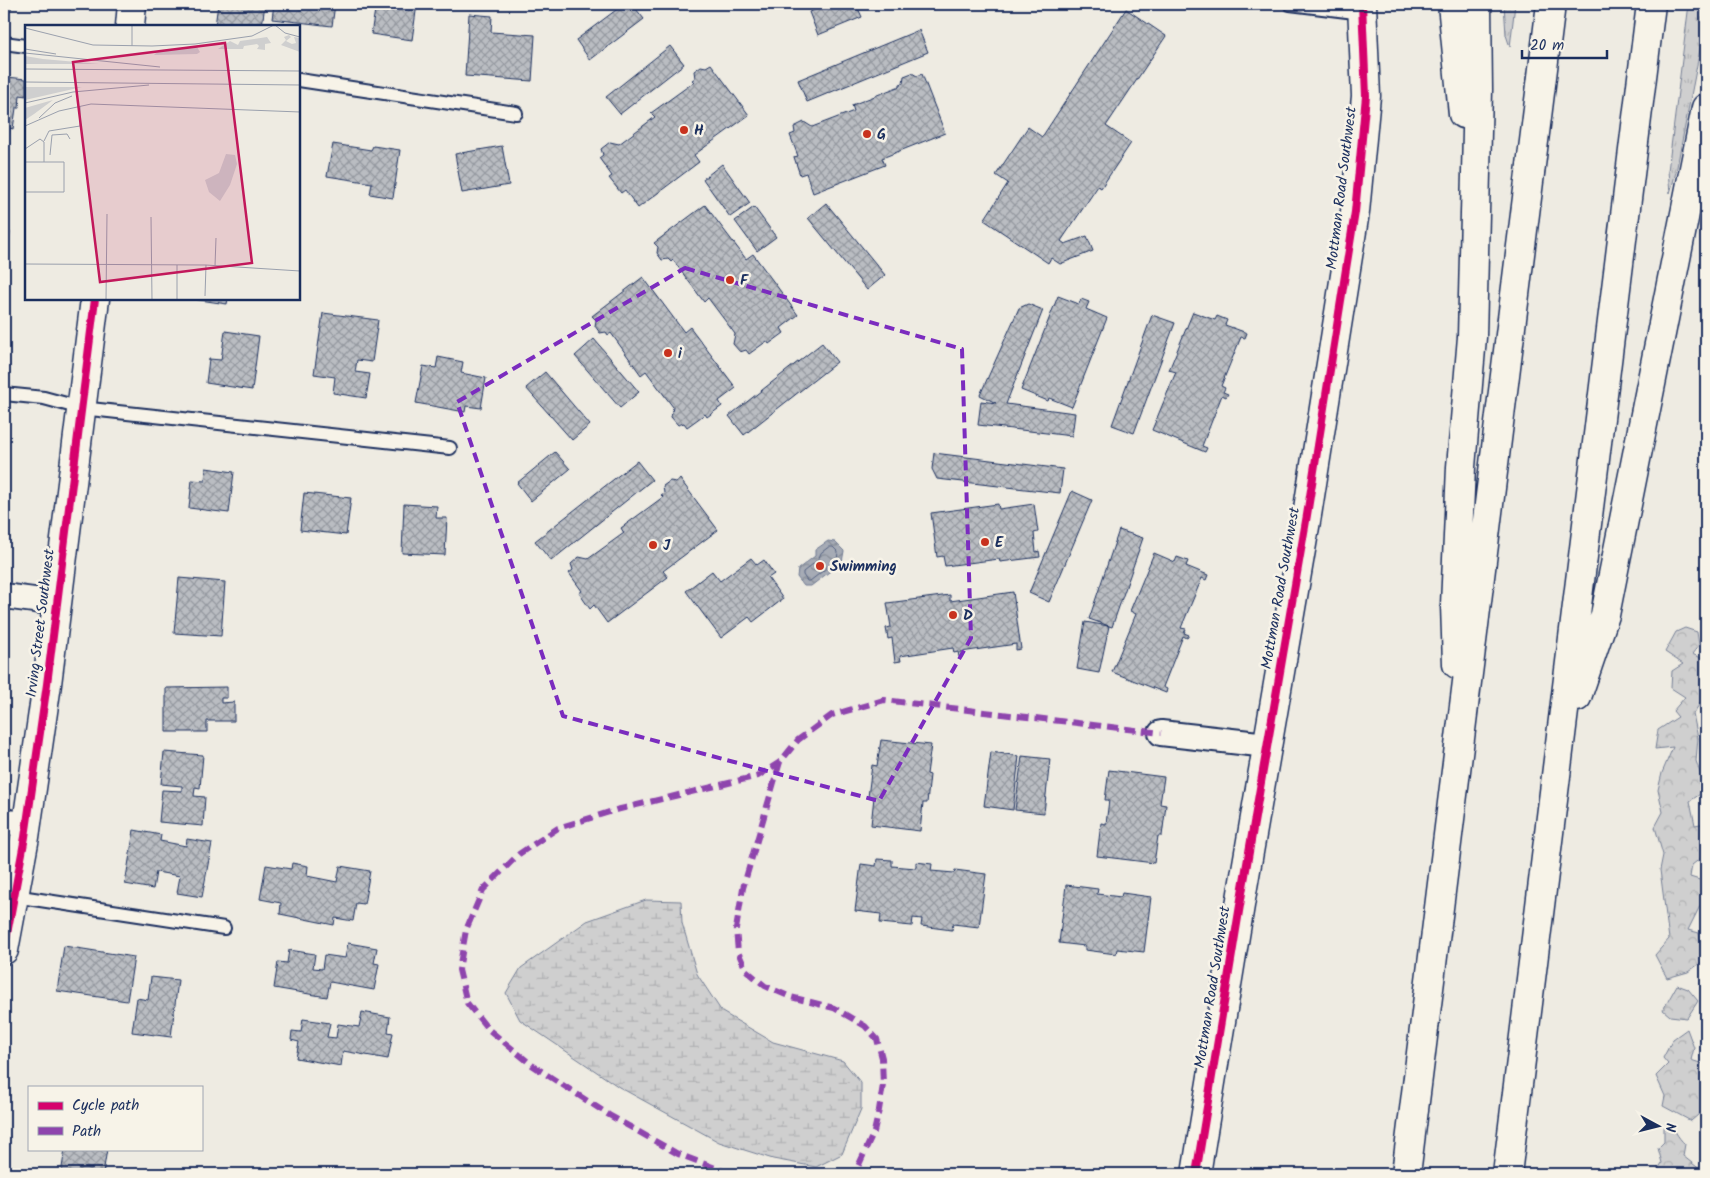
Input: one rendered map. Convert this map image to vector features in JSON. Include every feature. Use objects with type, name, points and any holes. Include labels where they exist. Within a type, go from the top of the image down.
[{"type":"main road","points":[[130,25],[132,4]]},
{"type":"main road","points":[[1452,4],[1474,241]]},
{"type":"main road","points":[[1460,745],[1455,605],[1461,468],[1472,337],[1478,90],[1477,4]]},
{"type":"main road","points":[[1406,1174],[1551,4]]},
{"type":"main road","points":[[1507,1174],[1651,4]]},
{"type":"main road","name":"Mottman Road Southwest","points":[[1196,1174],[1307,515],[1354,212],[1366,96],[1363,8]]},
{"type":"main road","points":[[1558,754],[1604,614],[1706,108]]},
{"type":"main road","points":[[1675,264],[1706,159]]},
{"type":"main road","name":"Irving Street Southwest","points":[[4,950],[14,896],[15,823],[47,684],[95,300]]},
{"type":"street","points":[[4,596],[56,603]]},
{"type":"street","points":[[1161,733],[1267,745]]},
{"type":"lane","points":[[1290,4],[1363,8]]},
{"type":"lane","points":[[4,44],[25,46]]},
{"type":"lane","points":[[300,80],[516,113]]},
{"type":"lane","points":[[4,394],[44,398],[81,408],[450,448]]},
{"type":"lane","points":[[14,896],[224,928]]},
{"type":"highlighted area","points":[[685,268],[962,349],[971,638],[879,801],[563,716],[457,402]]},
{"type":"green space","points":[[1504,4],[1515,4],[1510,47],[1506,35]]},
{"type":"green space","points":[[1689,4],[1706,4],[1706,19],[1676,172],[1670,193],[1668,171]]},
{"type":"green space","points":[[1685,628],[1697,632],[1699,645],[1692,654],[1706,660],[1703,699],[1693,714],[1698,738],[1696,761],[1706,790],[1690,801],[1695,825],[1706,823],[1706,854],[1692,865],[1690,877],[1706,882],[1706,894],[1688,930],[1699,933],[1703,961],[1688,972],[1667,978],[1655,955],[1669,939],[1660,870],[1663,855],[1655,827],[1663,812],[1658,790],[1662,773],[1673,747],[1655,749],[1658,730],[1678,717],[1673,711],[1685,697],[1671,688],[1672,671],[1683,664],[1665,652],[1676,632]]},
{"type":"green space","points":[[646,900],[681,901],[682,923],[697,974],[722,1012],[773,1042],[843,1061],[861,1083],[861,1109],[842,1154],[816,1167],[773,1159],[719,1142],[619,1087],[520,1020],[506,993],[521,968],[587,921]]},
{"type":"green space","points":[[1677,985],[1688,989],[1698,1001],[1687,1018],[1670,1016],[1663,1010]]},
{"type":"green space","points":[[1687,1029],[1694,1048],[1691,1060],[1706,1065],[1706,1108],[1691,1121],[1663,1106],[1665,1096],[1656,1076],[1668,1064],[1663,1058],[1673,1039]]},
{"type":"green space","points":[[1668,1122],[1685,1144],[1683,1156],[1706,1174],[1655,1174],[1662,1163],[1658,1148],[1664,1142],[1664,1128]]},
{"type":"water","name":"Swimming","points":[[828,541],[835,542],[844,551],[842,562],[811,586],[804,586],[797,577],[798,569],[815,556],[815,550]]},
{"type":"building","points":[[4,4],[12,4],[11,9],[4,8]]},
{"type":"building","points":[[218,4],[265,4],[262,25],[215,25]]},
{"type":"building","points":[[274,4],[335,4],[332,26],[272,19]]},
{"type":"building","points":[[376,4],[417,4],[412,40],[371,34]]},
{"type":"building","points":[[624,4],[632,4],[644,19],[590,60],[576,40]]},
{"type":"building","points":[[830,4],[856,4],[862,17],[818,35],[809,12]]},
{"type":"building","points":[[1126,9],[1166,36],[1106,126],[1131,143],[1101,188],[1098,186],[1061,241],[1065,244],[1087,236],[1093,251],[1060,264],[1051,258],[1048,263],[984,220],[1008,183],[996,175],[1028,127],[1042,137]]},
{"type":"building","points":[[469,14],[492,16],[491,32],[535,35],[532,81],[465,76]]},
{"type":"building","points":[[919,30],[928,52],[807,102],[798,80]]},
{"type":"building","points":[[670,46],[684,64],[620,114],[606,97]]},
{"type":"building","name":"H","points":[[711,64],[749,115],[694,155],[699,162],[638,208],[625,190],[621,193],[609,178],[612,176],[599,158],[603,155],[601,149],[610,142],[619,144],[655,117],[651,113],[694,82],[692,80],[695,78],[694,71],[701,66],[706,67]]},
{"type":"building","name":"G","points":[[912,73],[917,76],[922,74],[945,133],[882,158],[885,165],[813,193],[806,173],[800,175],[794,157],[798,156],[790,135],[795,133],[794,127],[804,122],[812,127],[854,111],[852,105],[900,86],[903,83],[904,76]]},
{"type":"building","points":[[7,77],[25,79],[25,96],[20,95],[19,108],[16,108],[13,129],[10,128],[8,138],[4,138],[4,79],[7,79]]},
{"type":"building","points":[[333,144],[371,150],[373,146],[400,150],[393,198],[370,194],[372,183],[327,176]]},
{"type":"building","points":[[502,146],[509,185],[462,193],[455,154]]},
{"type":"building","points":[[722,164],[750,203],[730,217],[703,179]]},
{"type":"building","points":[[826,203],[885,275],[867,290],[808,218]]},
{"type":"building","name":"F","points":[[705,205],[746,259],[753,254],[798,315],[781,328],[784,333],[769,344],[767,341],[749,354],[746,350],[740,352],[733,344],[735,334],[708,298],[704,302],[673,260],[671,262],[668,259],[662,260],[657,253],[658,247],[654,243]]},
{"type":"building","points":[[754,207],[776,237],[757,251],[735,221]]},
{"type":"building","points":[[4,232],[10,232],[6,273],[4,275]]},
{"type":"building","name":"i","points":[[643,277],[684,332],[690,327],[736,388],[719,401],[722,406],[707,417],[705,414],[687,427],[684,423],[678,425],[671,417],[673,407],[646,371],[641,375],[611,333],[608,335],[606,332],[600,333],[595,326],[596,320],[592,316]]},
{"type":"building","points":[[1058,296],[1079,304],[1081,299],[1089,302],[1086,309],[1107,318],[1072,407],[1049,398],[1048,401],[1021,390]]},
{"type":"building","points":[[200,300],[228,300],[227,304]]},
{"type":"building","points":[[1028,304],[1043,310],[1006,404],[1075,413],[1072,436],[978,425],[981,401],[996,403],[980,395],[1019,308]]},
{"type":"building","points":[[1193,312],[1215,320],[1217,316],[1227,320],[1225,325],[1247,333],[1245,338],[1241,337],[1221,386],[1225,388],[1223,392],[1228,394],[1226,397],[1222,395],[1202,446],[1207,448],[1205,452],[1152,430],[1176,372],[1169,370]]},
{"type":"building","points":[[323,313],[378,320],[372,362],[357,360],[355,372],[370,374],[366,398],[333,393],[335,377],[314,374]]},
{"type":"building","points":[[1152,315],[1175,323],[1134,433],[1112,425]]},
{"type":"building","points":[[225,331],[259,336],[252,390],[206,383],[209,359],[221,360]]},
{"type":"building","points":[[594,339],[639,392],[620,408],[575,356]]},
{"type":"building","points":[[822,343],[837,362],[744,435],[729,416]]},
{"type":"building","points":[[438,357],[463,362],[461,373],[486,378],[481,408],[466,406],[465,412],[416,403],[423,366],[436,368]]},
{"type":"building","points":[[545,372],[590,425],[572,440],[526,388]]},
{"type":"building","points":[[555,452],[570,469],[531,501],[517,483]]},
{"type":"building","points":[[934,453],[1063,469],[1060,493],[937,479],[932,469]]},
{"type":"building","points":[[637,461],[652,480],[551,561],[535,541]]},
{"type":"building","points":[[206,468],[234,472],[229,513],[189,508],[192,480],[205,481]]},
{"type":"building","name":"J","points":[[680,479],[718,530],[663,571],[668,577],[607,623],[594,605],[590,609],[579,593],[582,591],[569,573],[573,570],[571,564],[579,557],[588,559],[624,533],[621,528],[663,497],[661,495],[664,493],[663,486],[670,481],[676,482]]},
{"type":"building","points":[[1072,491],[1092,500],[1049,602],[1029,593]]},
{"type":"building","points":[[304,493],[351,498],[346,535],[300,530]]},
{"type":"building","points":[[404,504],[437,506],[436,518],[447,518],[445,555],[402,553]]},
{"type":"building","name":"E","points":[[998,504],[999,509],[1034,504],[1038,532],[1034,533],[1036,552],[1039,551],[1040,557],[1000,562],[999,559],[945,566],[943,556],[937,557],[931,513]]},
{"type":"building","points":[[1119,530],[1143,538],[1112,627],[1089,619]]},
{"type":"building","points":[[1154,553],[1175,562],[1177,557],[1188,561],[1186,566],[1208,575],[1206,580],[1202,578],[1181,628],[1186,629],[1184,633],[1189,635],[1187,638],[1183,636],[1163,687],[1167,689],[1166,693],[1112,672],[1136,614],[1130,611]]},
{"type":"building","points":[[751,558],[757,565],[764,560],[774,574],[768,578],[783,599],[753,622],[749,617],[721,638],[686,591],[712,571],[720,581]]},
{"type":"building","points":[[179,578],[225,582],[221,636],[174,633]]},
{"type":"building","name":"D","points":[[1013,592],[1021,649],[1016,650],[1016,644],[961,652],[962,657],[959,657],[958,652],[954,653],[953,648],[900,656],[901,661],[895,662],[892,638],[888,639],[886,628],[891,627],[887,603],[950,595],[950,601]]},
{"type":"building","points":[[1085,622],[1109,626],[1099,673],[1077,669]]},
{"type":"building","points":[[227,687],[227,698],[221,698],[221,703],[234,702],[234,721],[207,721],[207,732],[166,732],[166,688]]},
{"type":"building","points":[[881,740],[931,745],[927,774],[930,775],[927,803],[923,803],[920,831],[871,825],[874,797],[868,797],[872,765],[877,766]]},
{"type":"building","points":[[164,752],[203,755],[200,788],[195,787],[194,796],[205,797],[203,826],[159,822],[162,790],[182,791],[182,786],[161,784]]},
{"type":"building","points":[[991,752],[1019,756],[1013,810],[984,806]]},
{"type":"building","points":[[1022,756],[1050,759],[1044,813],[1015,810]]},
{"type":"building","points":[[1109,770],[1164,777],[1160,804],[1166,805],[1162,836],[1158,836],[1154,863],[1097,856],[1101,823],[1106,824],[1109,800],[1105,800]]},
{"type":"building","points":[[134,830],[161,835],[160,841],[186,846],[187,839],[212,843],[202,897],[177,893],[180,876],[156,872],[153,889],[125,884]]},
{"type":"building","points":[[877,859],[892,860],[892,866],[916,868],[916,862],[932,864],[931,871],[954,873],[955,870],[986,874],[979,927],[953,924],[952,930],[921,926],[922,919],[913,918],[912,926],[880,923],[881,914],[855,911],[861,864],[876,866]]},
{"type":"building","points":[[292,863],[308,866],[307,876],[337,882],[340,866],[370,871],[364,904],[356,903],[353,921],[335,918],[334,925],[280,914],[281,903],[260,899],[266,865],[291,869]]},
{"type":"building","points":[[1066,885],[1098,889],[1097,894],[1121,897],[1122,893],[1151,897],[1144,952],[1117,949],[1116,954],[1085,950],[1085,946],[1059,943]]},
{"type":"building","points":[[348,943],[377,948],[374,963],[379,964],[374,990],[330,982],[327,997],[274,988],[278,962],[287,963],[289,950],[315,954],[313,968],[322,969],[324,955],[345,958]]},
{"type":"building","points":[[64,946],[134,957],[127,1001],[57,991]]},
{"type":"building","points":[[151,977],[178,980],[171,1037],[132,1032],[137,998],[148,1000]]},
{"type":"building","points":[[362,1012],[390,1017],[388,1032],[393,1033],[388,1059],[343,1051],[341,1066],[296,1058],[299,1042],[291,1040],[292,1031],[301,1032],[303,1019],[330,1023],[327,1037],[336,1038],[338,1024],[359,1027]]},
{"type":"building","points":[[65,1150],[107,1150],[103,1174],[61,1174]]},
{"type":"marked path","points":[[731,1174],[678,1154],[609,1115],[532,1065],[488,1029],[467,1003],[459,970],[466,930],[483,890],[519,854],[558,828],[616,810],[758,776],[780,762],[798,740],[832,715],[884,700],[1161,733]]},
{"type":"marked path","points":[[780,762],[743,888],[736,929],[738,952],[746,970],[765,986],[791,997],[834,1008],[865,1026],[877,1039],[882,1058],[883,1085],[879,1110],[874,1132],[853,1174]]},
{"type":"cycle path","points":[[1196,1174],[1307,515],[1355,212],[1366,96],[1362,4]]},
{"type":"cycle path","points":[[4,950],[25,837],[47,684],[95,300]]},
{"type":"place","name":"H","points":[[684,130]]},
{"type":"place","name":"G","points":[[867,134]]},
{"type":"place","name":"F","points":[[730,280]]},
{"type":"place","name":"i","points":[[668,353]]},
{"type":"place","name":"E","points":[[985,542]]},
{"type":"place","name":"J","points":[[653,545]]},
{"type":"place","name":"Swimming","points":[[820,566]]},
{"type":"place","name":"D","points":[[953,615]]}]
